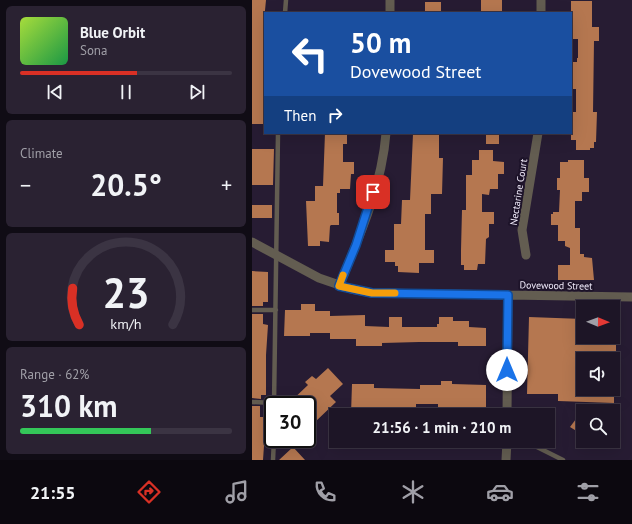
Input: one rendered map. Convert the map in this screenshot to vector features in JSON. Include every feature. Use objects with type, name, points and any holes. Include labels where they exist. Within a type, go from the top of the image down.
[{"type":"street","points":[[390,0],[390,12]]},
{"type":"street","points":[[541,0],[541,12]]},
{"type":"street","points":[[339,286],[370,206],[381,164],[386,134]]},
{"type":"street","name":"Nectarine Court","points":[[526,255],[522,230],[538,134]]},
{"type":"street","name":"Dovewood Street","points":[[252,242],[320,278],[339,286],[372,293],[632,298]]},
{"type":"street","points":[[507,408],[508,295]]},
{"type":"street","points":[[506,460],[507,448]]},
{"type":"lane","points":[[285,12],[286,0]]},
{"type":"lane","points":[[274,396],[278,134]]},
{"type":"lane","points":[[252,310],[276,310]]},
{"type":"lane","points":[[252,402],[264,403]]},
{"type":"lane","points":[[273,460],[274,448]]},
{"type":"lane","points":[[539,448],[563,460]]},
{"type":"building","points":[[252,0],[266,0],[264,12],[264,124],[252,124]]},
{"type":"building","points":[[481,0],[502,0],[502,12],[481,12]]},
{"type":"building","points":[[571,1],[592,1],[592,27],[599,27],[599,41],[594,41],[593,112],[597,112],[596,142],[594,142],[594,148],[590,148],[590,150],[576,150],[576,140],[571,140],[572,112],[576,112],[576,89],[572,89],[572,62],[577,62],[578,39],[572,39]]},
{"type":"building","points":[[425,2],[441,2],[441,12],[425,12]]},
{"type":"building","points":[[325,134],[347,134],[347,144],[343,144],[343,162],[354,162],[354,174],[351,174],[350,189],[340,189],[340,193],[337,193],[337,213],[339,213],[339,225],[330,226],[329,242],[320,241],[320,246],[308,246],[306,201],[315,201],[315,186],[323,186]]},
{"type":"building","points":[[413,134],[439,134],[439,158],[443,158],[442,194],[431,194],[431,214],[425,214],[425,250],[434,250],[434,263],[419,263],[419,273],[398,272],[398,266],[395,266],[395,262],[385,262],[385,250],[394,250],[394,224],[401,224],[402,200],[410,200]]},
{"type":"building","points":[[486,134],[499,134],[499,144],[486,144]]},
{"type":"building","points":[[252,149],[274,149],[273,185],[252,185]]},
{"type":"building","points":[[479,150],[493,150],[493,161],[504,162],[504,174],[498,174],[498,189],[490,189],[489,195],[482,194],[482,212],[494,212],[494,224],[489,224],[489,237],[486,239],[485,264],[478,264],[477,270],[464,270],[464,265],[461,265],[461,250],[462,210],[466,210],[466,175],[472,175],[472,160],[479,160]]},
{"type":"building","points":[[568,160],[584,160],[584,178],[589,178],[589,192],[582,192],[582,201],[575,201],[575,228],[580,228],[580,254],[584,254],[584,257],[592,258],[594,280],[558,280],[558,265],[570,265],[570,248],[565,246],[565,241],[558,241],[558,225],[551,225],[551,214],[553,214],[553,212],[559,212],[560,190],[557,190],[557,178],[560,178],[560,162],[568,162]]},
{"type":"building","points":[[252,205],[272,205],[272,218],[252,218]]},
{"type":"building","points":[[252,271],[268,272],[268,302],[263,302],[263,306],[252,306]]},
{"type":"building","points":[[301,304],[315,304],[315,311],[330,311],[330,316],[365,315],[365,326],[389,327],[389,317],[402,317],[402,327],[437,327],[437,324],[439,324],[439,317],[453,317],[453,321],[469,321],[469,327],[486,328],[486,346],[458,346],[458,342],[419,342],[382,343],[382,346],[356,346],[356,339],[330,339],[330,333],[310,333],[310,336],[284,336],[285,310],[301,310]]},
{"type":"building","points":[[252,314],[263,314],[263,324],[268,325],[266,395],[261,395],[261,399],[252,398]]},
{"type":"building","points":[[529,317],[576,319],[576,344],[616,344],[616,352],[576,352],[576,396],[614,396],[614,403],[558,401],[558,394],[527,394]]},
{"type":"building","points":[[328,368],[343,384],[330,396],[336,402],[316,421],[316,396],[296,396],[308,385],[305,382],[312,376],[316,379]]},
{"type":"building","points":[[441,381],[452,381],[452,384],[486,385],[486,407],[438,408],[438,404],[416,404],[416,407],[351,408],[352,384],[374,384],[374,388],[420,389],[420,385],[441,385]]},
{"type":"building","points":[[252,406],[260,406],[260,417],[264,417],[263,460],[252,460]]},
{"type":"building","points":[[576,419],[576,431],[570,427]]},
{"type":"building","points":[[292,448],[294,448],[305,460],[279,460]]},
{"type":"slow traffic","points":[[343,275],[339,286],[372,293],[395,293]]},
{"type":"route","points":[[373,192],[370,206],[356,245],[339,286],[372,293],[508,295],[507,370]]}]
